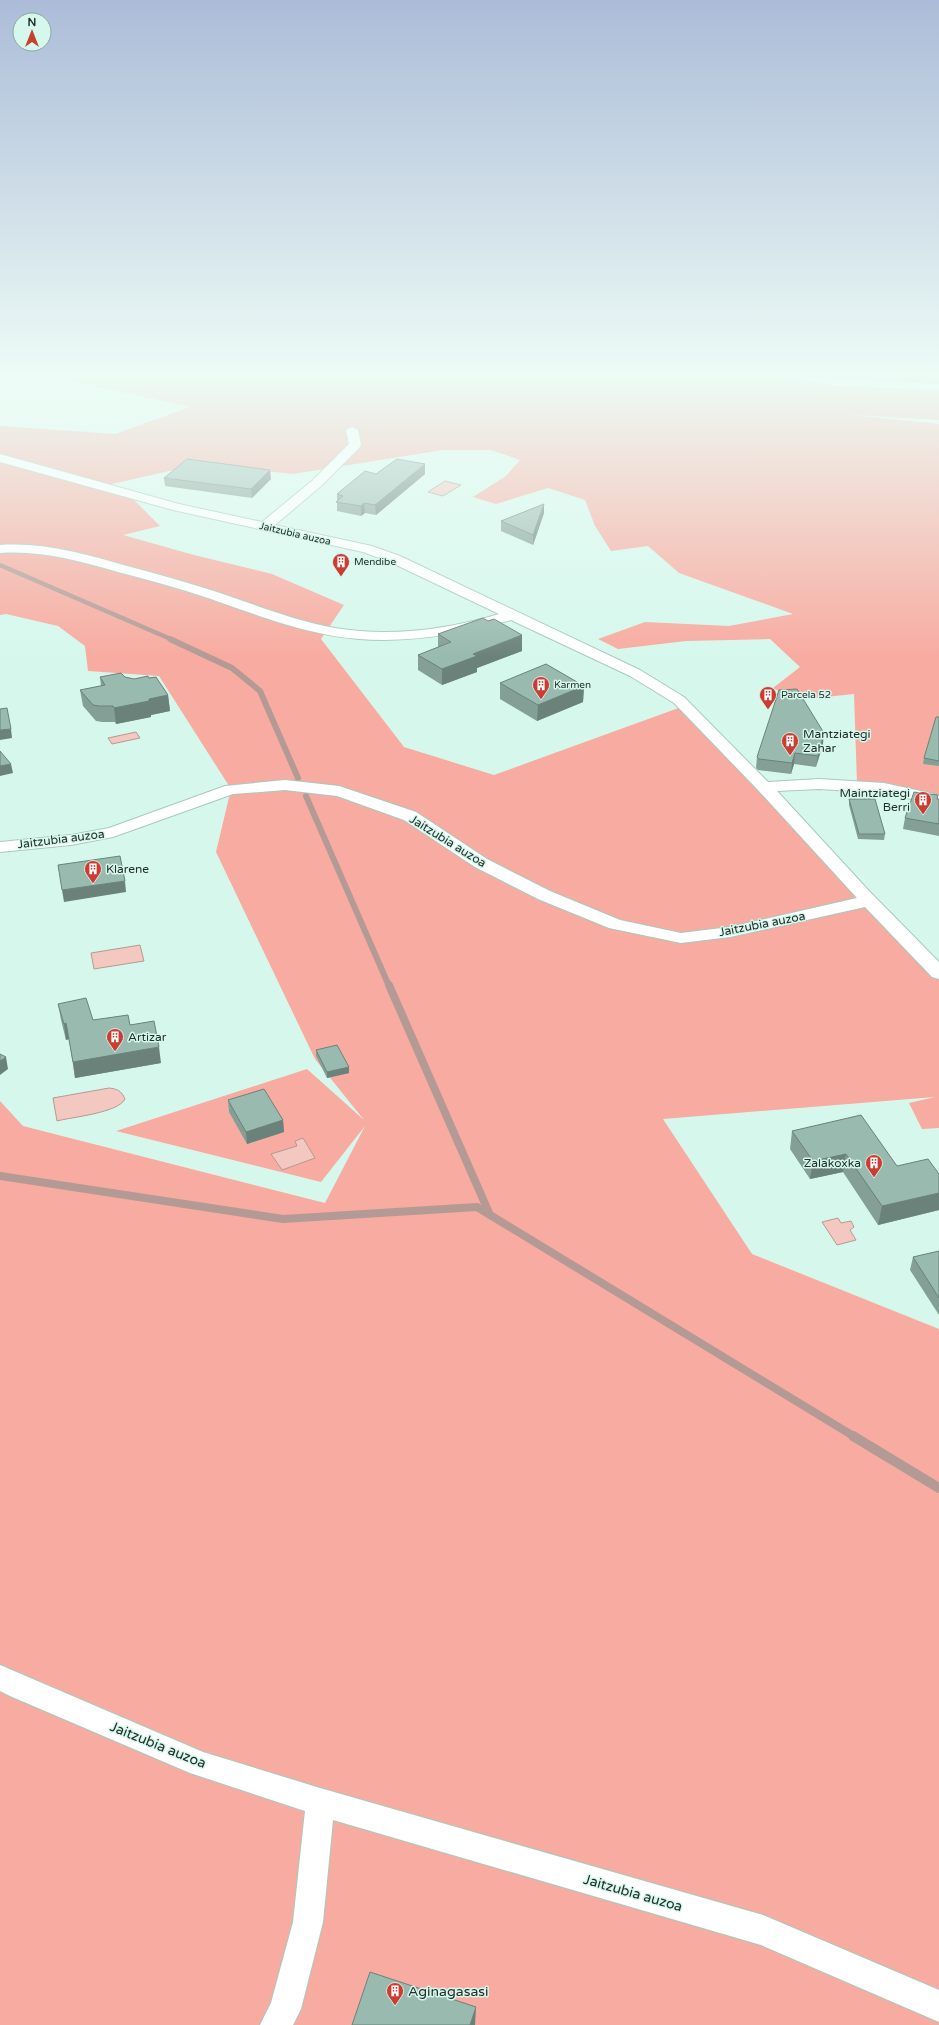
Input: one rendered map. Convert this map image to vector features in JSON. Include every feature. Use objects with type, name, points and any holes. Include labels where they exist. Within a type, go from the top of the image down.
[{"type":"street","name":"Jaitzubia auzoa","points":[[42,470],[177,507],[367,550],[395,559],[634,673],[679,700],[764,787],[869,901],[939,973]]},
{"type":"street","points":[[264,527],[318,483],[331,470]]},
{"type":"street","points":[[0,549],[13,547],[42,549],[73,554],[197,590],[298,624],[336,632],[372,636],[416,636],[453,631],[512,615]]},
{"type":"street","points":[[764,787],[819,784],[884,788],[939,800]]},
{"type":"street","name":"Jaitzubia auzoa","points":[[0,847],[71,840],[113,832],[231,789],[285,785],[339,791],[410,816],[481,863],[544,895],[615,924],[681,938],[730,932],[869,901]]},
{"type":"street","name":"Jaitzubia auzoa","points":[[0,1677],[20,1688],[200,1764],[320,1802],[763,1930],[939,2006]]},
{"type":"street","points":[[276,2025],[285,2009],[308,1922],[320,1802]]},
{"type":"shaded area","points":[[0,470],[176,470],[103,486],[128,494],[160,526],[123,535],[194,555],[272,574],[344,605],[321,639],[404,747],[494,775],[684,706],[939,970],[939,1128],[922,1129],[909,1103],[935,1097],[663,1119],[752,1254],[939,1329],[939,2025],[0,2025],[0,1101],[23,1126],[325,1203],[365,1126],[321,1182],[116,1131],[307,1069],[364,1120],[315,1059],[216,852],[231,789],[159,676],[88,671],[85,646],[58,626],[6,614],[0,615]]},
{"type":"shaded area","points":[[251,470],[321,470],[293,474]]},
{"type":"shaded area","points":[[512,470],[939,470],[939,807],[857,784],[854,694],[796,700],[773,688],[800,667],[770,639],[686,641],[618,649],[598,639],[645,622],[729,626],[793,614],[679,573],[648,546],[611,551],[595,526],[585,500],[548,488],[496,504],[473,497],[506,476]]},
{"type":"shaded area","points":[[445,481],[461,485],[443,496],[428,492]]},
{"type":"shaded area","points":[[136,732],[140,738],[112,744],[108,738]]},
{"type":"shaded area","points":[[140,945],[144,961],[94,969],[91,953]]},
{"type":"shaded area","points":[[109,1088],[117,1090],[122,1094],[125,1099],[121,1104],[114,1108],[94,1114],[57,1121],[53,1098]]},
{"type":"shaded area","points":[[303,1138],[315,1158],[282,1170],[271,1154],[297,1146],[295,1141]]},
{"type":"shaded area","points":[[838,1218],[841,1223],[851,1221],[854,1227],[850,1230],[856,1240],[837,1245],[822,1222]]},
{"type":"building","points":[[174,470],[270,470],[251,489],[164,478]]},
{"type":"building","points":[[382,470],[418,470],[375,505],[364,503],[361,506],[336,502],[343,496],[337,494],[365,471],[376,474]]},
{"type":"building","points":[[544,504],[533,535],[501,521]]},
{"type":"building","points":[[483,618],[488,621],[494,619],[522,635],[473,654],[477,656],[442,669],[418,655],[451,642],[438,634]]},
{"type":"building","points":[[546,664],[584,686],[538,705],[500,683]]},
{"type":"building","points":[[121,673],[125,677],[134,679],[148,676],[149,678],[156,677],[168,695],[149,699],[149,701],[114,708],[113,706],[93,705],[80,690],[105,685],[100,677]]},
{"type":"building","points":[[797,689],[824,733],[818,756],[795,753],[792,763],[759,759],[757,757],[779,690]]},
{"type":"building","points":[[7,708],[11,729],[0,730],[0,709]]},
{"type":"building","points":[[936,717],[939,717],[939,761],[924,758]]},
{"type":"building","points":[[0,751],[11,764],[0,766]]},
{"type":"building","points":[[914,792],[938,795],[939,824],[905,818]]},
{"type":"building","points":[[849,799],[875,799],[885,834],[859,834]]},
{"type":"building","points":[[120,856],[125,881],[62,890],[58,865]]},
{"type":"building","points":[[86,998],[93,1020],[128,1015],[130,1025],[154,1021],[159,1047],[73,1062],[66,1023],[64,1024],[58,1004]]},
{"type":"building","points":[[337,1045],[349,1067],[327,1072],[316,1050]]},
{"type":"building","points":[[0,1054],[6,1057],[0,1061]]},
{"type":"building","points":[[264,1089],[283,1120],[246,1132],[228,1100]]},
{"type":"building","points":[[861,1115],[897,1166],[928,1159],[939,1174],[939,1193],[882,1206],[846,1154],[813,1161],[792,1131]]},
{"type":"building","points":[[939,1251],[939,1298],[913,1257]]},
{"type":"building","points":[[370,1972],[476,2007],[470,2025],[352,2025]]},
{"type":"waterway","points":[[0,565],[173,640]]},
{"type":"waterway","points":[[170,639],[232,668],[260,691],[298,778]]},
{"type":"waterway","points":[[306,796],[389,986]]},
{"type":"waterway","points":[[389,985],[490,1215]]},
{"type":"waterway","points":[[0,1176],[283,1219],[477,1207],[490,1215]]},
{"type":"waterway","points":[[490,1215],[855,1437]]},
{"type":"waterway","points":[[853,1436],[939,1488]]},
{"type":"place","name":"Mendibe","points":[[341,577]]},
{"type":"place","name":"Karmen","points":[[541,700]]},
{"type":"place","name":"Parcela 52","points":[[768,710]]},
{"type":"place","name":"Mantziategi Zahar","points":[[790,756]]},
{"type":"place","name":"Maintziategi Berri","points":[[923,815]]},
{"type":"place","name":"Klarene","points":[[93,884]]},
{"type":"place","name":"Artizar","points":[[115,1052]]},
{"type":"place","name":"Zalakoxka","points":[[874,1178]]},
{"type":"place","name":"Aginagasasi","points":[[395,2006]]}]
